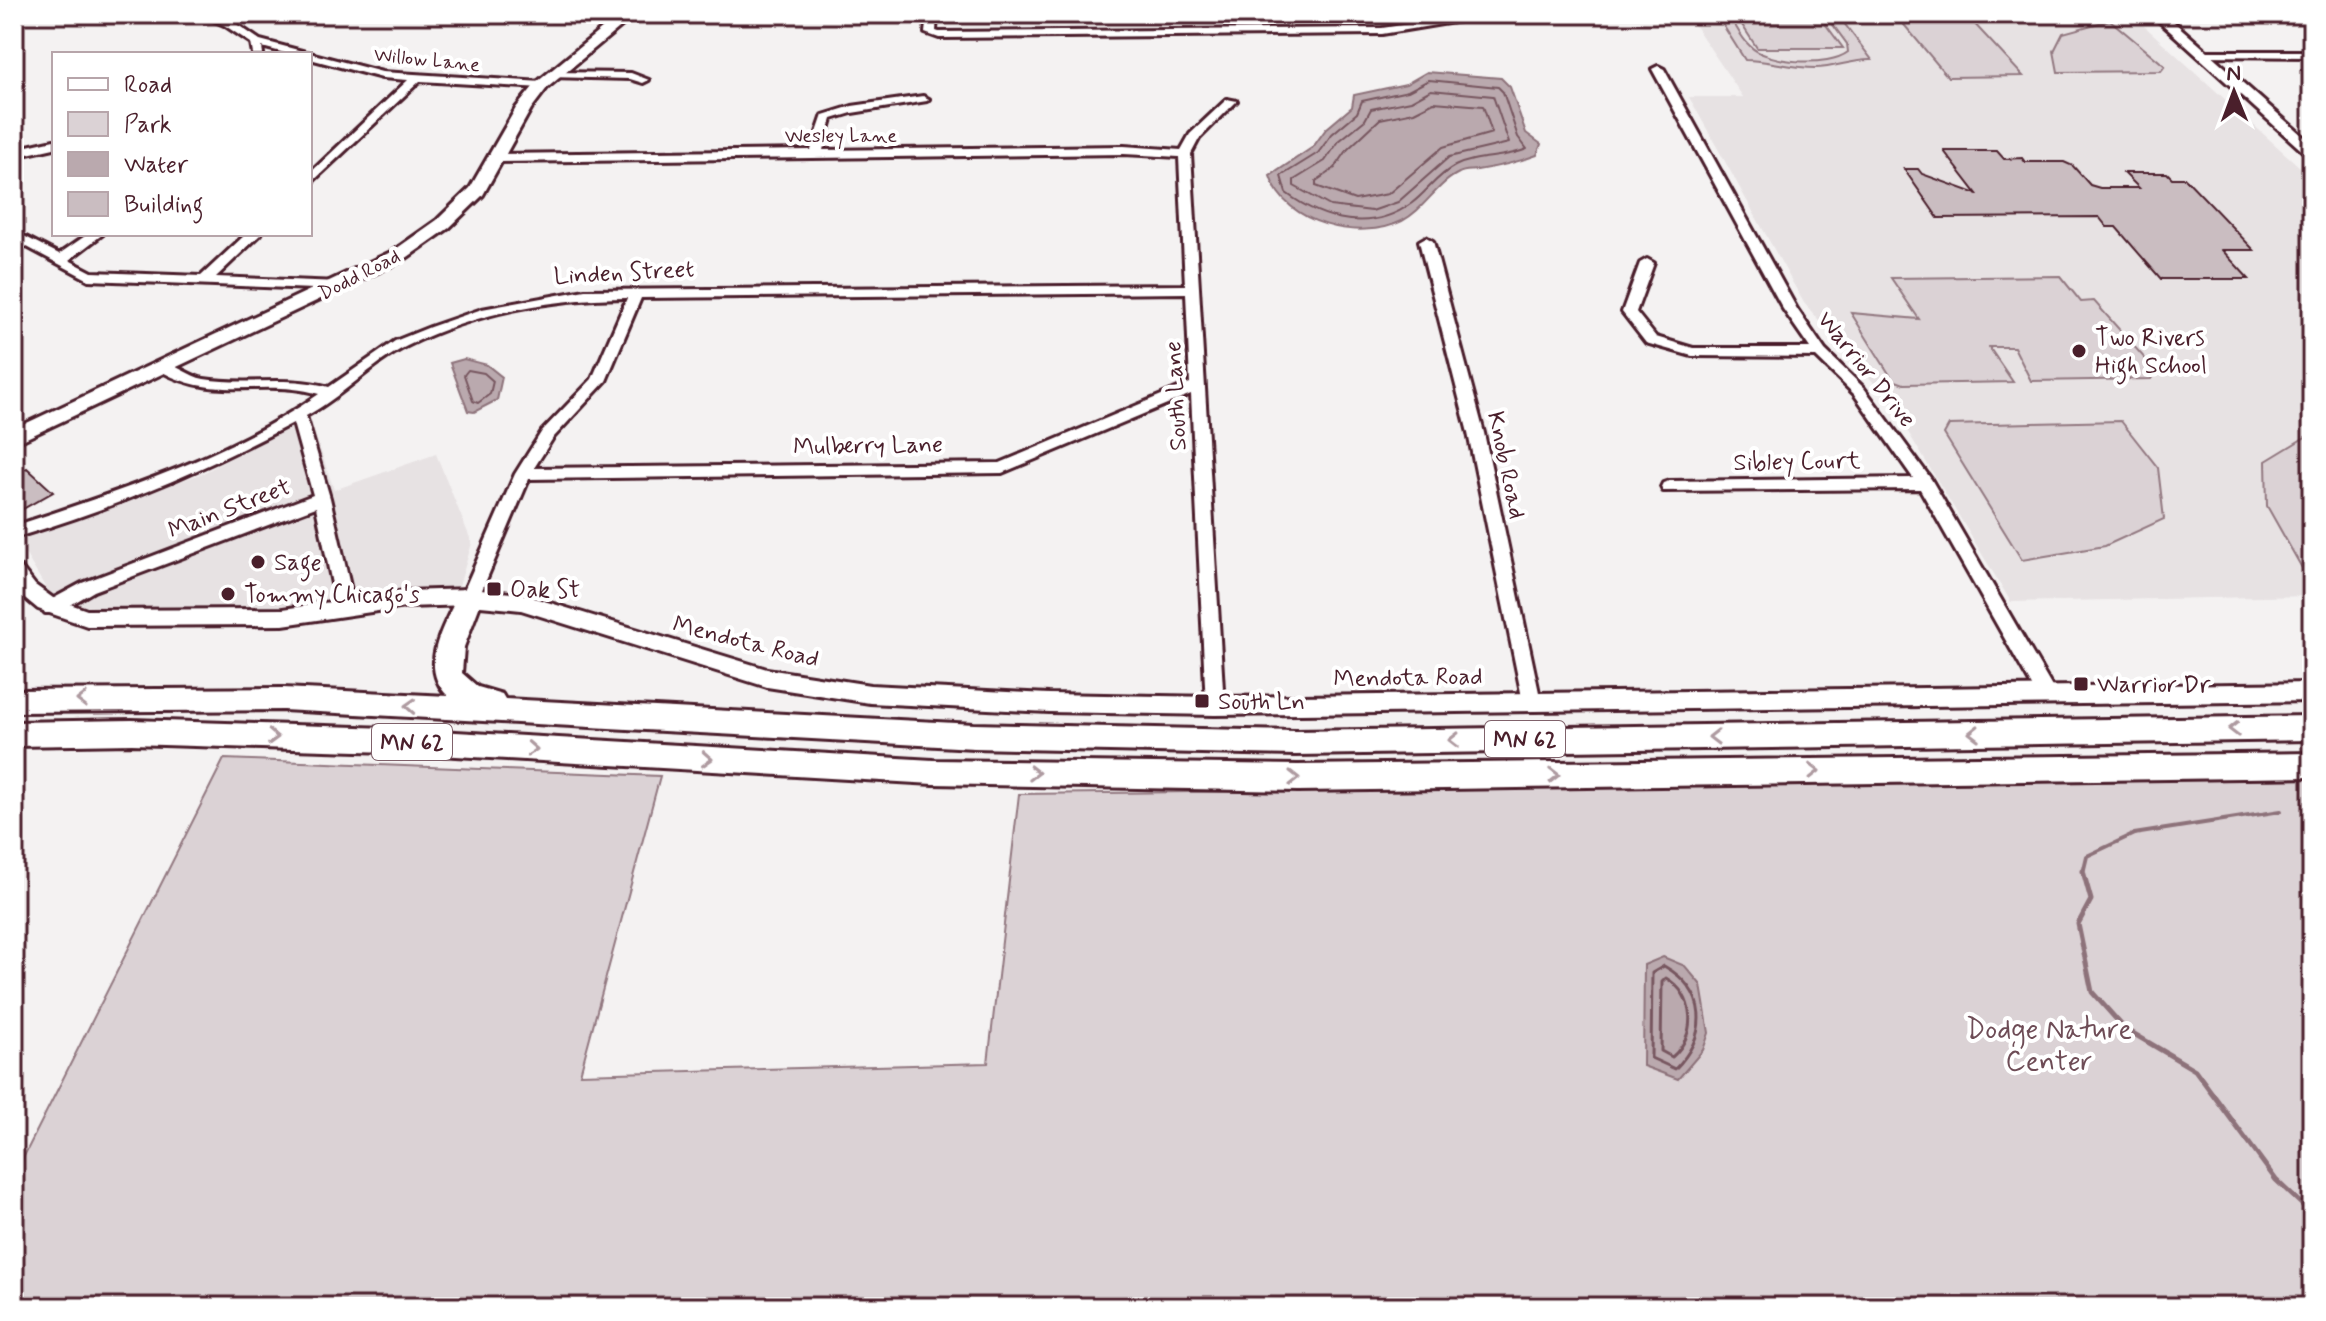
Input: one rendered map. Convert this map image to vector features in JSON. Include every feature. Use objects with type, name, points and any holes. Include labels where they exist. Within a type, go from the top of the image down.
[{"type":"highway","points":[[470,597],[446,654],[446,670],[454,687],[470,697],[544,712]]},
{"type":"highway","name":"MN 62","points":[[14,701],[283,699],[974,736],[1295,743],[2312,728]]},
{"type":"highway","name":"MN 62","points":[[14,734],[135,732],[389,740],[956,772],[1298,778],[2312,765]]},
{"type":"highway","points":[[956,772],[961,758],[984,749],[1051,751],[1202,741]]},
{"type":"main road","name":"Dodd Road","points":[[14,437],[399,255],[443,224],[477,191],[524,108],[547,80],[627,15]]},
{"type":"street","points":[[204,14],[228,23],[257,48],[287,52]]},
{"type":"street","points":[[545,14],[552,17],[627,15]]},
{"type":"street","points":[[932,14],[930,33],[954,35],[1382,31],[1497,14]]},
{"type":"street","points":[[2157,14],[2312,152]]},
{"type":"street","points":[[2302,14],[2312,21]]},
{"type":"street","points":[[2202,54],[2312,54]]},
{"type":"street","name":"Willow Lane","points":[[312,57],[382,75],[416,79],[547,80],[631,76],[643,80]]},
{"type":"street","name":"Warrior Drive","points":[[1658,69],[1790,309],[1820,353],[1859,391],[1925,483],[2046,694]]},
{"type":"street","points":[[312,178],[416,79]]},
{"type":"street","points":[[816,154],[827,117],[850,107],[901,106],[923,99]]},
{"type":"street","points":[[1185,154],[1194,137],[1231,101]]},
{"type":"street","points":[[14,153],[52,144]]},
{"type":"street","name":"Wesley Lane","points":[[497,158],[1124,150],[1185,154]]},
{"type":"street","name":"South Lane","points":[[1185,154],[1215,706]]},
{"type":"street","points":[[14,235],[89,276],[339,286]]},
{"type":"street","points":[[60,260],[93,236]]},
{"type":"street","points":[[205,280],[252,236]]},
{"type":"street","name":"Knob Road","points":[[1426,241],[1476,433],[1532,702]]},
{"type":"street","points":[[1647,263],[1629,312],[1651,340],[1692,352],[1820,353]]},
{"type":"street","name":"Linden Street","points":[[14,532],[151,486],[215,458],[298,414],[400,344],[482,313],[585,294],[1193,289]]},
{"type":"street","points":[[470,597],[523,474],[547,435],[599,381],[636,293]]},
{"type":"street","points":[[162,366],[172,374],[197,382],[223,385],[299,382],[331,392]]},
{"type":"street","name":"Mulberry Lane","points":[[523,474],[1002,468],[1198,385]]},
{"type":"street","points":[[298,414],[322,498]]},
{"type":"street","name":"Sibley Court","points":[[1669,487],[1925,483]]},
{"type":"street","name":"Main Street","points":[[51,608],[88,587],[322,498],[346,608]]},
{"type":"street","points":[[14,572],[30,593],[51,608]]},
{"type":"street","name":"Mendota Road","points":[[51,608],[87,618],[128,620],[283,617],[405,599],[470,597],[521,602],[767,678],[870,694],[1049,703],[1215,706],[2312,692]]},
{"type":"shaded area","name":"Two Rivers High School","points":[[1687,14],[2131,14],[2312,178],[2312,596],[2011,602],[1888,399],[1804,303],[1689,97],[1743,97]]},
{"type":"shaded area","points":[[309,416],[334,490],[436,454],[472,543],[459,586],[270,609],[96,609],[50,595],[17,540],[203,473]]},
{"type":"green space","points":[[1716,14],[1728,14],[1744,39],[1758,52],[1783,60],[1813,61],[1839,57],[1848,52],[1847,44],[1825,14],[1837,14],[1872,60],[1815,68],[1745,60]]},
{"type":"green space","points":[[1735,14],[1818,14],[1843,48],[1757,48]]},
{"type":"green space","points":[[1900,20],[1971,20],[2023,76],[1948,77]]},
{"type":"green space","points":[[2110,20],[2165,66],[2161,71],[2058,72],[2054,51],[2063,33]]},
{"type":"green space","points":[[2060,276],[2081,302],[2094,301],[2156,371],[2151,379],[2031,381],[2014,347],[1989,347],[2013,382],[1904,384],[1893,380],[1851,313],[1919,319],[1891,278]]},
{"type":"green space","points":[[2121,421],[2158,468],[2164,519],[2105,546],[2022,560],[1944,434],[1949,425]]},
{"type":"green space","points":[[2312,433],[2312,568],[2302,568],[2267,506],[2266,461]]},
{"type":"green space","name":"Dodge Nature Center","points":[[224,759],[660,776],[580,1074],[988,1063],[1019,794],[2312,779],[2312,1307],[14,1307],[14,1176]]},
{"type":"water","points":[[1427,72],[1501,78],[1510,87],[1526,133],[1541,144],[1537,155],[1500,166],[1461,172],[1451,177],[1402,221],[1365,230],[1345,229],[1307,217],[1278,193],[1270,176],[1313,147],[1326,129],[1352,107],[1354,95],[1406,84]]},
{"type":"water","points":[[464,359],[487,365],[502,377],[497,400],[474,412],[468,411],[450,363]]},
{"type":"water","points":[[1663,957],[1685,966],[1701,985],[1709,1033],[1703,1050],[1678,1079],[1643,1066],[1644,965]]},
{"type":"building","name":"Two Rivers High School","points":[[1944,151],[1997,151],[2004,159],[2064,162],[2073,166],[2090,185],[2100,188],[2139,188],[2124,173],[2167,173],[2172,178],[2185,178],[2254,250],[2222,250],[2249,279],[2161,279],[2116,227],[2107,227],[2099,217],[1938,218],[1904,169],[1918,169],[1922,174],[1977,194]]},
{"type":"building","points":[[27,468],[53,492],[21,510],[14,505],[14,475]]},
{"type":"waterway","points":[[314,14],[363,14]]},
{"type":"waterway","points":[[2083,872],[2087,856],[2134,834],[2281,811]]},
{"type":"waterway","points":[[2083,872],[2091,900],[2078,924],[2092,992],[2124,1028],[2195,1070],[2276,1180],[2312,1214]]},
{"type":"place","name":"Two Rivers High School","points":[[2079,351]]},
{"type":"place","name":"Sage","points":[[258,562]]},
{"type":"place","name":"Oak St","points":[[494,589]]},
{"type":"place","name":"Tommy Chicago's","points":[[228,594]]},
{"type":"place","name":"Warrior Dr","points":[[2081,684]]},
{"type":"place","name":"South Ln","points":[[1202,701]]}]
